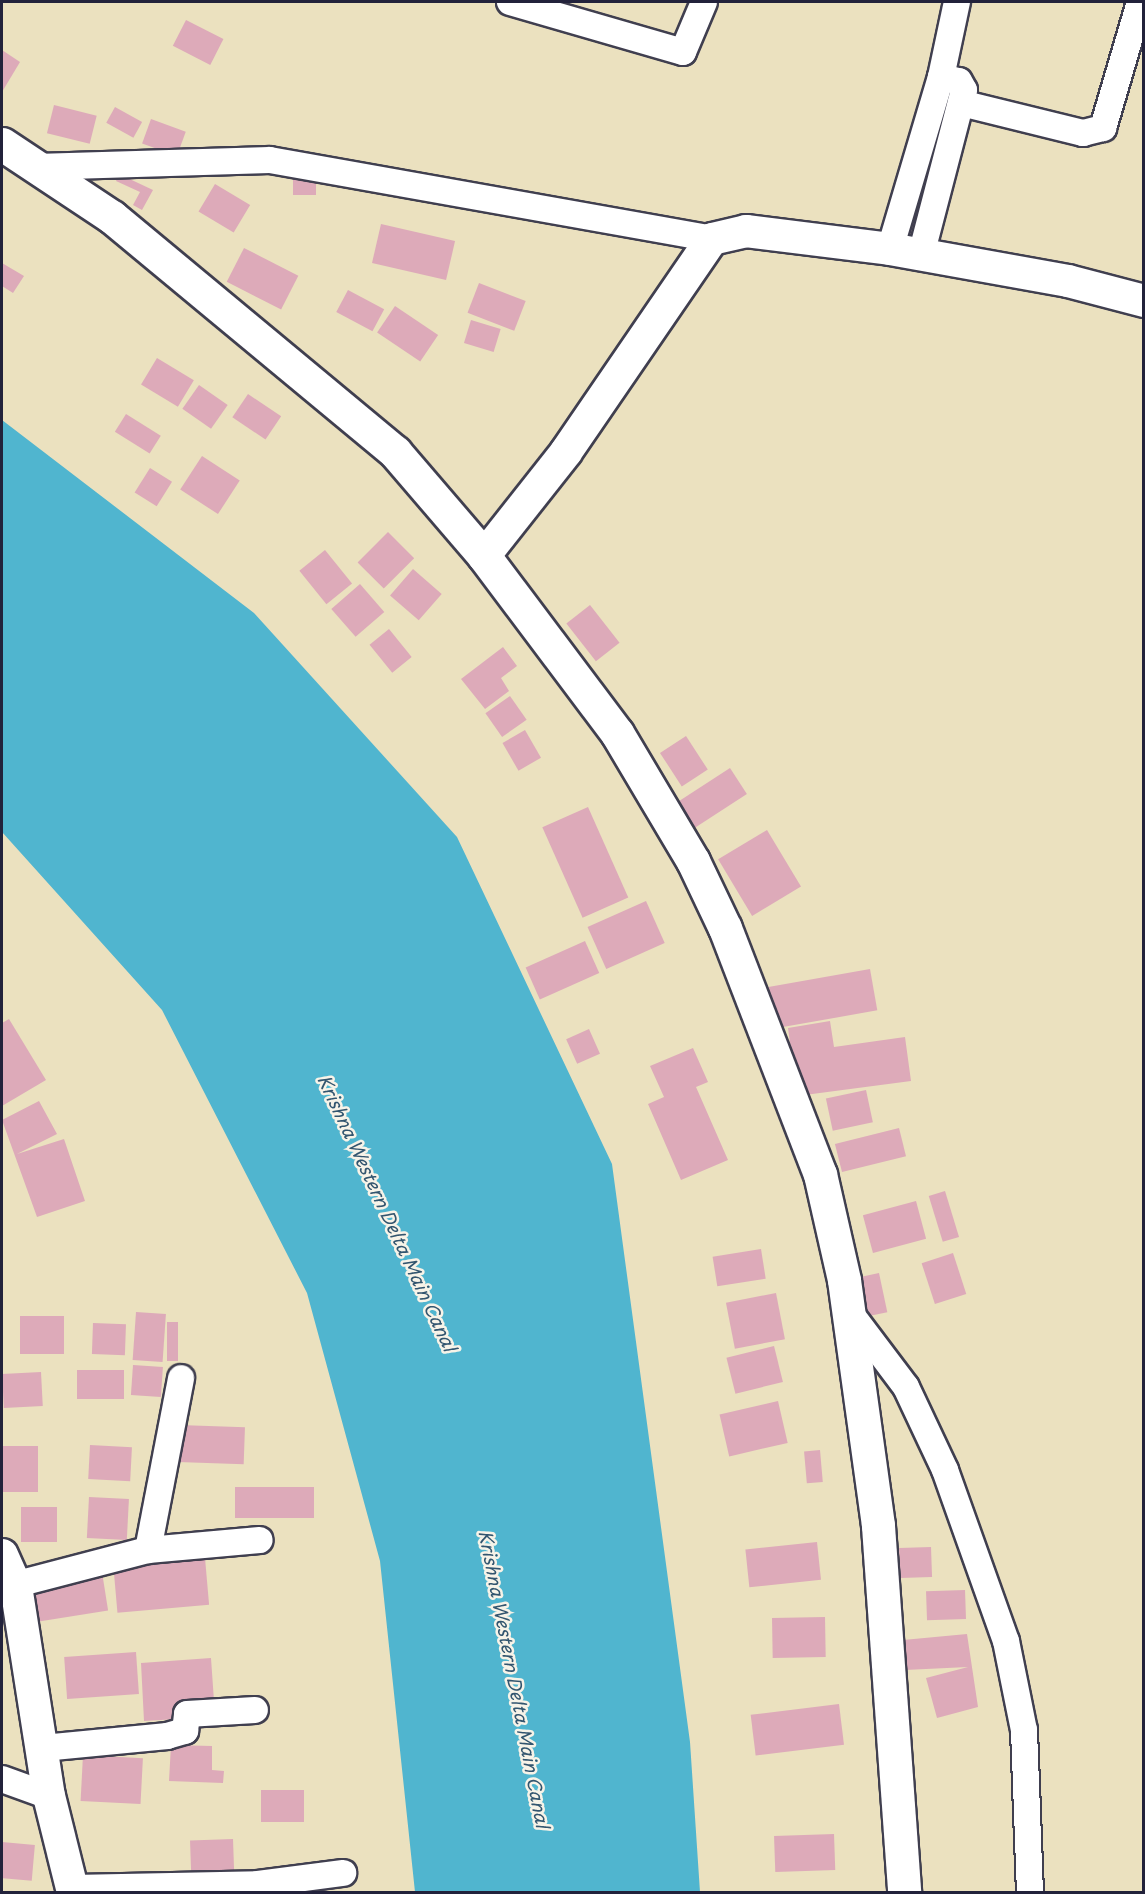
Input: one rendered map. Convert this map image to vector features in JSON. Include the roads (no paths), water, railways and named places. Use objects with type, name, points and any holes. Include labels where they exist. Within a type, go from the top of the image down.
[{"type":"main road","points":[[2,144],[112,217],[346,408],[395,452],[484,556],[617,733],[711,899],[820,1174],[848,1310],[878,1526],[904,1893]]},
{"type":"street","points":[[510,2],[683,52],[704,2]]},
{"type":"street","points":[[890,249],[941,78],[957,2]]},
{"type":"street","points":[[961,103],[1083,133],[1103,128],[1140,2]]},
{"type":"street","points":[[921,255],[964,85],[941,78]]},
{"type":"street","points":[[36,167],[270,160],[712,239],[746,231],[890,249],[1143,302]]},
{"type":"street","points":[[484,556],[566,452],[712,239]]},
{"type":"street","points":[[848,1310],[910,1398],[945,1470],[1006,1641],[1024,1730],[1030,1893]]},
{"type":"street","points":[[148,1550],[181,1378]]},
{"type":"street","points":[[9,1587],[148,1550],[260,1540]]},
{"type":"street","points":[[2,1555],[43,1748],[49,1796],[73,1890],[258,1884],[343,1873]]},
{"type":"street","points":[[43,1748],[167,1736],[185,1731],[187,1714],[255,1710]]},
{"type":"street","points":[[2,1779],[49,1796]]},
{"type":"water","name":"Krishna Western Delta Main Canal","points":[[2,420],[254,613],[457,837],[612,1164],[690,1742],[700,1892],[415,1892],[380,1561],[307,1293],[162,1010],[2,832]]}]
